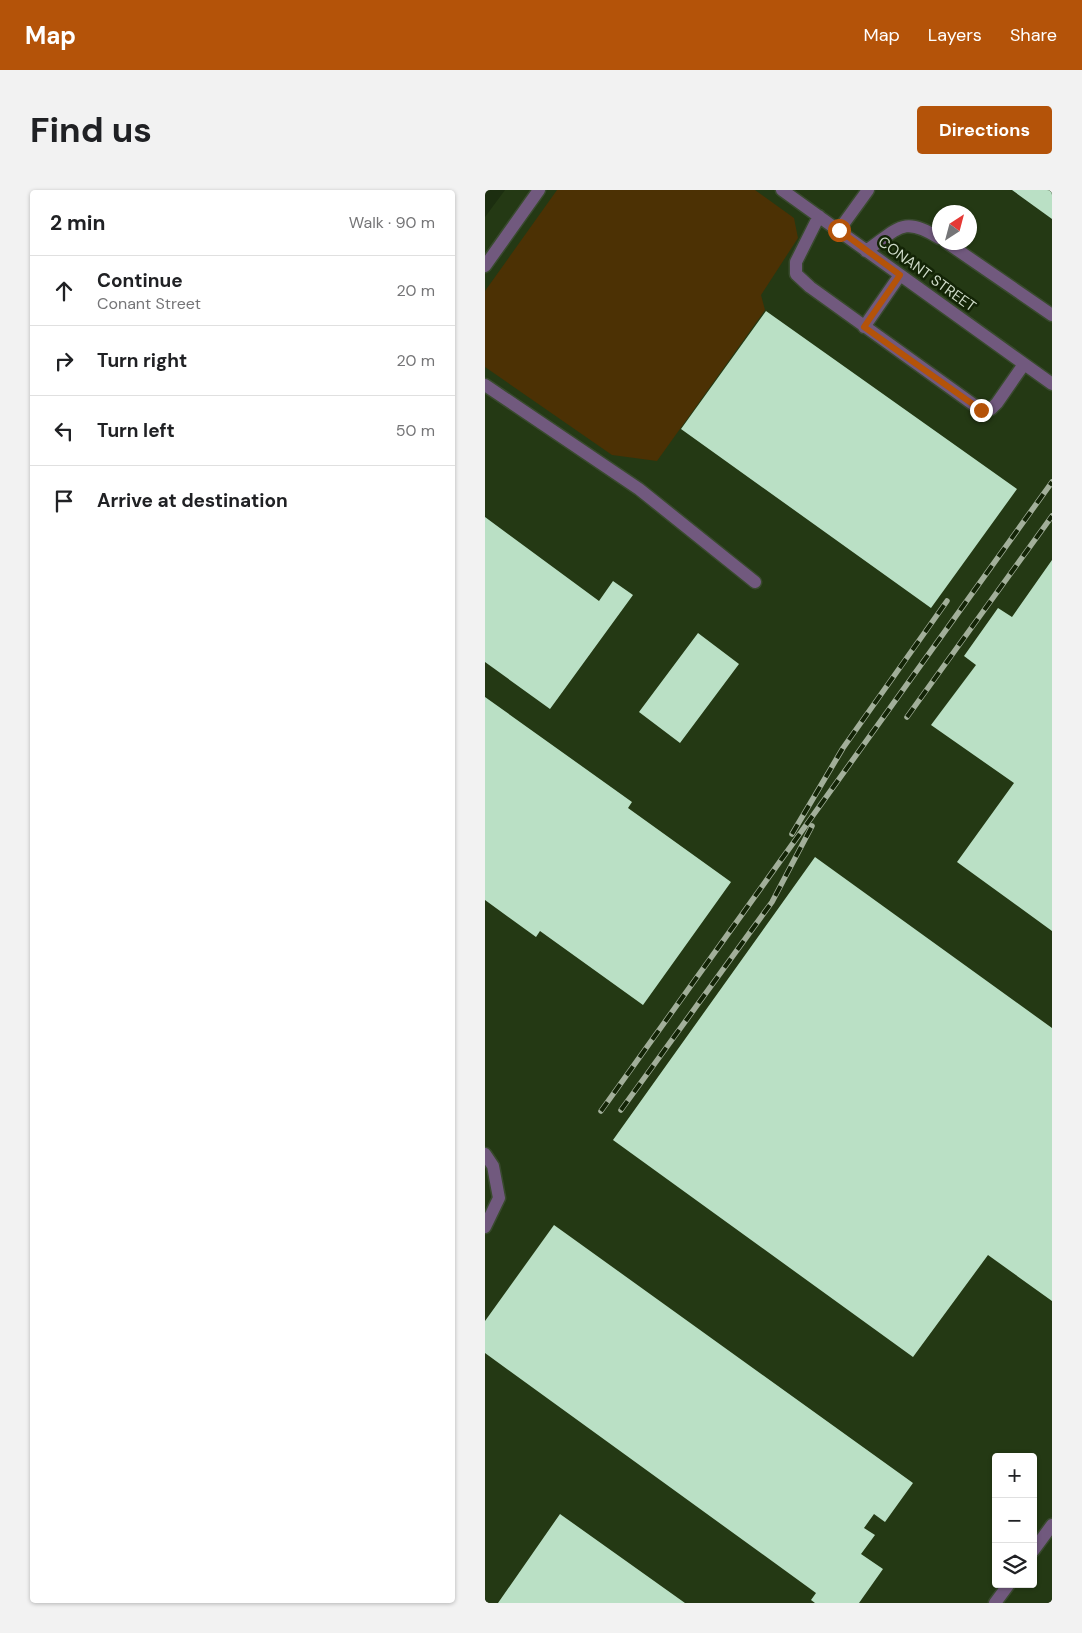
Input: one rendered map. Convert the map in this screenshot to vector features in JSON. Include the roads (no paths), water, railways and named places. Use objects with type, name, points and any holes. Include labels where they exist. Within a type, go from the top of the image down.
[{"type":"street","points":[[485,266],[539,190]]},
{"type":"street","name":"CONANT STREET","points":[[783,190],[1052,384]]},
{"type":"street","points":[[839,230],[868,190]]},
{"type":"street","points":[[819,216],[796,262],[795,272],[809,288],[981,410],[991,409],[997,403],[1023,364]]},
{"type":"street","points":[[866,250],[903,226],[922,227],[932,233]]},
{"type":"street","points":[[958,250],[1052,315]]},
{"type":"street","points":[[864,327],[900,275]]},
{"type":"street","points":[[485,385],[639,489],[755,582]]},
{"type":"street","points":[[485,1154],[493,1166],[499,1198],[485,1227]]},
{"type":"street","points":[[1037,1546],[1052,1525]]},
{"type":"street","points":[[995,1603],[1006,1588]]},
{"type":"railway","points":[[601,1111],[1052,482]]},
{"type":"railway","points":[[907,717],[1052,516]]},
{"type":"railway","points":[[792,834],[843,748],[947,601]]},
{"type":"railway","points":[[621,1110],[772,902],[812,826]]}]
